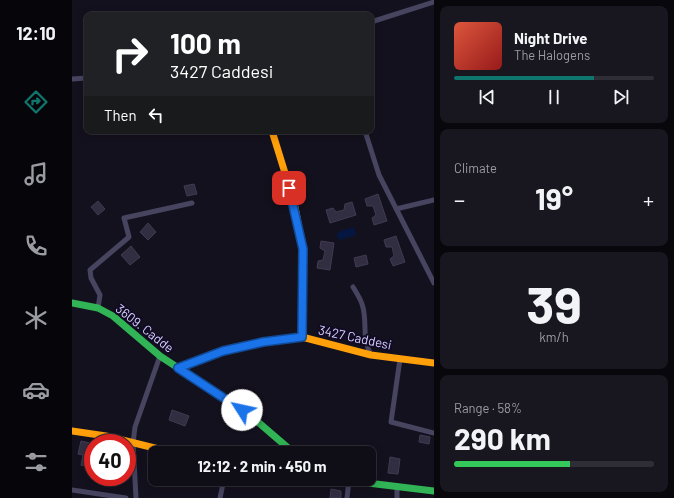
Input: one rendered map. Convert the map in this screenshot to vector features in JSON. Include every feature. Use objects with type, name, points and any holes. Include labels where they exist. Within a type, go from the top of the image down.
[{"type":"street","points":[[374,21],[434,2]]},
{"type":"street","points":[[72,79],[84,78]]},
{"type":"street","points":[[273,134],[294,202],[303,249],[302,337]]},
{"type":"street","points":[[366,134],[379,175],[434,283]]},
{"type":"street","points":[[396,209],[434,200]]},
{"type":"street","points":[[98,308],[100,295],[91,278],[90,270],[129,237],[124,218],[192,203]]},
{"type":"street","points":[[353,287],[363,304],[364,331],[367,347],[372,355]]},
{"type":"street","name":"3609. Cadde","points":[[72,303],[98,308],[113,316],[160,356],[251,416],[286,446]]},
{"type":"street","name":"3427 Caddesi","points":[[178,368],[223,351],[263,342],[302,337],[372,355],[434,363]]},
{"type":"street","points":[[135,434],[142,403],[160,356]]},
{"type":"street","points":[[400,358],[391,422],[434,433]]},
{"type":"street","points":[[72,431],[87,434]]},
{"type":"street","points":[[136,444],[148,447]]},
{"type":"street","points":[[376,483],[434,491]]},
{"type":"street","points":[[135,486],[136,498]]},
{"type":"street","points":[[220,498],[223,486]]},
{"type":"street","points":[[347,498],[348,486]]},
{"type":"street","points":[[397,486],[397,498]]},
{"type":"street","points":[[72,490],[126,498]]},
{"type":"water","points":[[354,227],[356,235],[340,240],[337,237],[338,232]]},
{"type":"building","points":[[194,184],[197,194],[187,196],[184,186]]},
{"type":"building","points":[[378,194],[387,221],[374,225],[372,218],[376,215],[373,206],[367,206],[365,199]]},
{"type":"building","points":[[98,201],[105,209],[98,215],[91,207]]},
{"type":"building","points":[[352,202],[356,215],[330,223],[326,210],[333,208],[336,212],[344,210],[345,204]]},
{"type":"building","points":[[148,223],[156,232],[148,240],[140,232]]},
{"type":"building","points":[[396,236],[405,262],[393,266],[390,259],[394,256],[392,247],[386,247],[384,240]]},
{"type":"building","points":[[321,241],[334,243],[330,270],[317,268],[318,261],[323,260],[325,251],[320,248]]},
{"type":"building","points":[[131,246],[140,257],[130,265],[121,255]]},
{"type":"building","points":[[366,255],[368,264],[356,267],[354,258]]},
{"type":"building","points":[[172,410],[189,416],[185,426],[169,420]]},
{"type":"building","points":[[420,435],[430,437],[429,444],[419,442]]},
{"type":"building","points":[[81,441],[84,442],[84,466],[81,465],[83,455],[78,454]]},
{"type":"building","points":[[390,457],[400,459],[398,474],[388,473]]},
{"type":"building","points":[[331,489],[341,491],[341,498],[330,498]]},
{"type":"traffic: fast","points":[[72,303],[98,308],[113,316],[160,356],[251,416],[286,446]]},
{"type":"traffic: fast","points":[[376,484],[434,491]]},
{"type":"traffic: slow","points":[[273,134],[294,202],[303,249],[302,337]]},
{"type":"traffic: slow","points":[[178,368],[223,351],[263,342],[302,337],[371,355],[434,363]]},
{"type":"traffic: slow","points":[[72,431],[106,436],[148,446]]},
{"type":"route","points":[[242,410],[178,368],[223,351],[263,342],[302,337],[303,249],[294,202],[289,188]]}]
